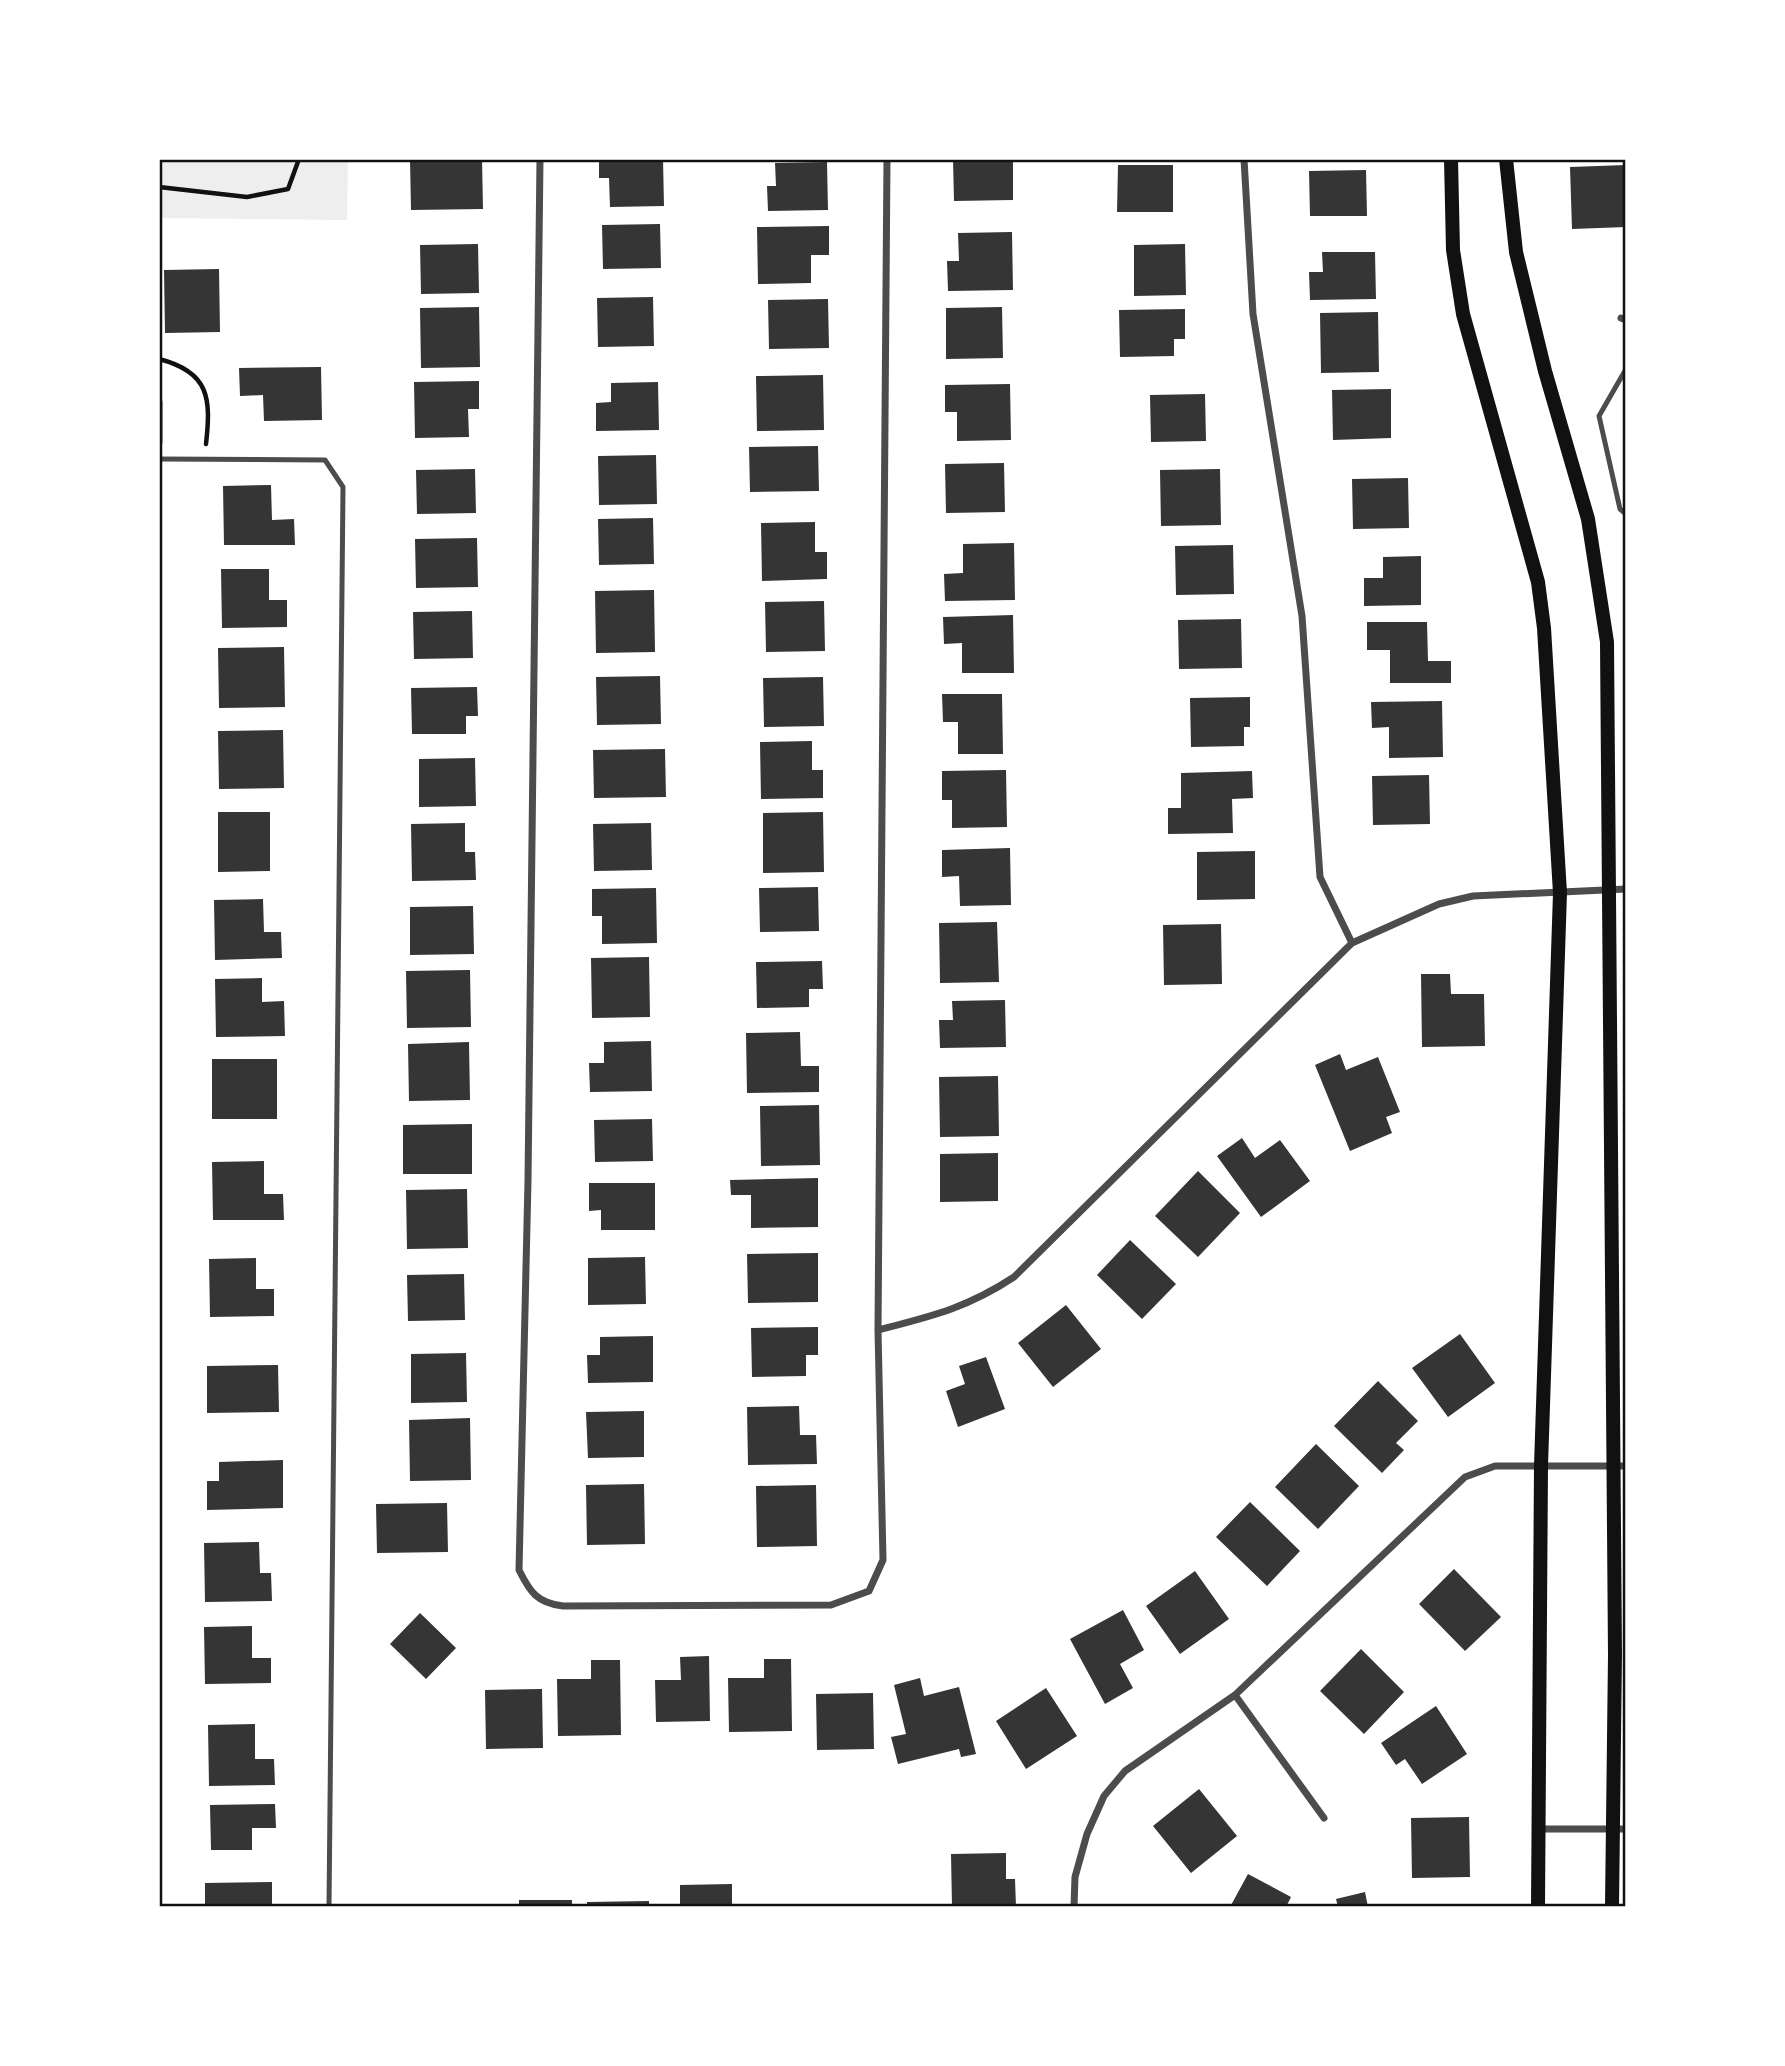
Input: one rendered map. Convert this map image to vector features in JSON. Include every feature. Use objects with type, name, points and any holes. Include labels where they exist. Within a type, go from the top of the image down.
[{"type":"main road","points":[[1451,159],[1453,250],[1463,314],[1538,582],[1544,628],[1560,893],[1541,1466],[1541,1829],[1538,1907]]},
{"type":"main road","points":[[1506,159],[1516,252],[1545,371],[1588,519],[1607,642],[1619,1466],[1619,1829],[1612,1907]]},
{"type":"street","points":[[540,159],[528,1195],[519,1570],[530,1593],[545,1604],[563,1606],[831,1605],[869,1591],[883,1560],[878,1330],[887,159]]},
{"type":"street","points":[[1244,159],[1253,314],[1302,617],[1320,877],[1352,943]]},
{"type":"street","points":[[159,442],[160,402]]},
{"type":"street","points":[[878,1330],[953,1311],[983,1297],[1014,1277],[1352,943],[1439,904],[1473,896],[1626,889]]},
{"type":"street","points":[[1074,1907],[1075,1877],[1087,1834],[1104,1796],[1125,1771],[1235,1695],[1465,1477],[1495,1466],[1619,1466]]},
{"type":"street","points":[[1235,1695],[1324,1818]]},
{"type":"street","points":[[1541,1829],[1619,1829]]},
{"type":"lane","points":[[1626,369],[1599,416],[1620,509],[1626,514]]},
{"type":"lane","points":[[159,459],[325,460],[343,487],[329,1907]]},
{"type":"path","points":[[159,187],[247,197],[288,189],[299,159]]},
{"type":"path","points":[[159,359],[175,363],[195,374],[208,396],[204,459]]},
{"type":"shaded area","points":[[159,159],[348,159],[347,220],[159,218]]},
{"type":"building","points":[[482,159],[483,209],[411,210],[410,160]]},
{"type":"building","points":[[599,159],[663,159],[664,206],[610,207],[609,178],[599,178]]},
{"type":"building","points":[[953,159],[1013,159],[1013,200],[954,201]]},
{"type":"building","points":[[827,162],[828,210],[768,211],[767,186],[776,186],[775,163]]},
{"type":"building","points":[[1118,165],[1173,165],[1173,212],[1117,212]]},
{"type":"building","points":[[1626,165],[1626,227],[1572,229],[1570,167]]},
{"type":"building","points":[[1366,170],[1367,216],[1310,216],[1309,171]]},
{"type":"building","points":[[660,224],[661,268],[603,269],[602,225]]},
{"type":"building","points":[[829,226],[829,255],[811,255],[811,283],[758,284],[757,227]]},
{"type":"building","points":[[1012,232],[1013,290],[948,291],[947,261],[959,261],[958,233]]},
{"type":"building","points":[[478,244],[479,293],[421,294],[420,245]]},
{"type":"building","points":[[1185,244],[1186,295],[1134,296],[1134,245]]},
{"type":"building","points":[[1322,252],[1375,252],[1376,299],[1310,300],[1309,272],[1323,272]]},
{"type":"building","points":[[219,269],[220,332],[165,333],[164,270]]},
{"type":"building","points":[[653,297],[654,346],[598,347],[597,298]]},
{"type":"building","points":[[828,299],[829,348],[769,349],[768,300]]},
{"type":"building","points":[[479,307],[480,367],[421,368],[420,308]]},
{"type":"building","points":[[1002,307],[1003,358],[946,359],[946,308]]},
{"type":"building","points":[[1185,309],[1185,339],[1174,339],[1174,356],[1120,357],[1119,310]]},
{"type":"building","points":[[1378,312],[1379,372],[1321,373],[1320,313]]},
{"type":"building","points":[[321,367],[322,420],[264,421],[263,395],[240,396],[239,368]]},
{"type":"building","points":[[823,375],[824,430],[757,431],[756,376]]},
{"type":"building","points":[[479,381],[479,409],[468,409],[469,437],[415,438],[414,382]]},
{"type":"building","points":[[658,382],[659,430],[596,431],[596,403],[611,402],[611,383]]},
{"type":"building","points":[[1010,384],[1011,440],[957,441],[957,412],[945,412],[945,385]]},
{"type":"building","points":[[1391,389],[1391,438],[1333,440],[1332,390]]},
{"type":"building","points":[[1205,394],[1206,441],[1151,442],[1150,395]]},
{"type":"building","points":[[818,446],[819,491],[750,492],[749,447]]},
{"type":"building","points":[[656,455],[657,504],[599,505],[598,456]]},
{"type":"building","points":[[1004,463],[1005,512],[946,513],[945,464]]},
{"type":"building","points":[[475,469],[476,513],[417,514],[416,470]]},
{"type":"building","points":[[1220,469],[1221,525],[1161,526],[1160,470]]},
{"type":"building","points":[[1408,478],[1409,528],[1353,529],[1352,479]]},
{"type":"building","points":[[271,485],[272,520],[294,519],[295,545],[224,545],[223,486]]},
{"type":"building","points":[[653,518],[654,564],[599,565],[598,519]]},
{"type":"building","points":[[815,522],[815,552],[827,552],[827,579],[762,581],[761,523]]},
{"type":"building","points":[[477,538],[478,587],[416,588],[415,539]]},
{"type":"building","points":[[1014,543],[1015,600],[945,601],[944,574],[963,573],[963,544]]},
{"type":"building","points":[[1233,545],[1234,594],[1176,595],[1175,546]]},
{"type":"building","points":[[1421,556],[1421,605],[1364,606],[1364,578],[1383,578],[1383,557]]},
{"type":"building","points":[[221,569],[269,569],[269,600],[287,600],[287,627],[222,628]]},
{"type":"building","points":[[654,590],[655,652],[596,653],[595,591]]},
{"type":"building","points":[[824,601],[825,651],[766,652],[765,602]]},
{"type":"building","points":[[472,611],[473,658],[414,659],[413,612]]},
{"type":"building","points":[[1013,615],[1014,673],[962,673],[962,643],[944,644],[943,617]]},
{"type":"building","points":[[1241,619],[1242,668],[1179,669],[1178,620]]},
{"type":"building","points":[[1367,622],[1427,622],[1428,661],[1451,661],[1451,683],[1390,683],[1390,650],[1367,650]]},
{"type":"building","points":[[284,647],[285,707],[219,708],[218,648]]},
{"type":"building","points":[[660,676],[661,724],[597,725],[596,677]]},
{"type":"building","points":[[823,677],[824,726],[764,727],[763,678]]},
{"type":"building","points":[[477,687],[478,716],[466,716],[466,734],[412,734],[411,688]]},
{"type":"building","points":[[942,694],[1002,694],[1003,754],[958,754],[958,722],[943,722]]},
{"type":"building","points":[[1250,697],[1250,727],[1244,727],[1244,746],[1191,747],[1190,698]]},
{"type":"building","points":[[1442,701],[1443,757],[1389,758],[1389,727],[1372,728],[1371,702]]},
{"type":"building","points":[[283,730],[284,788],[219,789],[218,731]]},
{"type":"building","points":[[812,741],[812,770],[823,770],[823,798],[761,799],[760,742]]},
{"type":"building","points":[[665,749],[666,797],[594,798],[593,750]]},
{"type":"building","points":[[475,758],[476,806],[419,807],[419,759]]},
{"type":"building","points":[[1006,770],[1007,827],[952,828],[952,800],[942,800],[942,771]]},
{"type":"building","points":[[1252,771],[1253,798],[1232,799],[1233,833],[1168,834],[1168,808],[1181,808],[1181,773]]},
{"type":"building","points":[[1429,775],[1430,824],[1373,825],[1372,776]]},
{"type":"building","points":[[218,812],[270,812],[270,871],[218,872]]},
{"type":"building","points":[[823,812],[824,872],[763,873],[763,813]]},
{"type":"building","points":[[465,823],[465,852],[475,852],[476,880],[412,881],[411,824]]},
{"type":"building","points":[[651,823],[652,870],[594,871],[593,824]]},
{"type":"building","points":[[1010,848],[1011,905],[960,906],[959,876],[942,877],[942,850]]},
{"type":"building","points":[[1255,851],[1255,899],[1197,900],[1197,852]]},
{"type":"building","points":[[818,887],[819,931],[760,932],[759,888]]},
{"type":"building","points":[[656,888],[657,943],[602,944],[602,916],[592,916],[592,889]]},
{"type":"building","points":[[263,899],[264,932],[281,932],[282,958],[215,960],[214,900]]},
{"type":"building","points":[[473,906],[474,954],[410,955],[410,907]]},
{"type":"building","points":[[997,922],[999,982],[940,983],[939,923]]},
{"type":"building","points":[[1221,924],[1222,984],[1164,985],[1163,925]]},
{"type":"building","points":[[649,957],[650,1017],[592,1018],[591,958]]},
{"type":"building","points":[[822,961],[823,989],[809,989],[809,1007],[757,1008],[756,962]]},
{"type":"building","points":[[470,970],[471,1027],[407,1028],[406,971]]},
{"type":"building","points":[[1421,974],[1450,974],[1451,994],[1484,994],[1485,1046],[1422,1047]]},
{"type":"building","points":[[262,978],[262,1002],[284,1001],[285,1036],[216,1037],[215,979]]},
{"type":"building","points":[[1005,1000],[1006,1047],[940,1048],[939,1020],[953,1020],[952,1001]]},
{"type":"building","points":[[800,1032],[801,1066],[819,1066],[819,1092],[747,1093],[746,1033]]},
{"type":"building","points":[[651,1041],[652,1091],[590,1092],[589,1063],[604,1063],[604,1042]]},
{"type":"building","points":[[469,1042],[470,1100],[409,1101],[408,1044]]},
{"type":"building","points":[[1340,1054],[1346,1070],[1378,1057],[1400,1112],[1386,1117],[1392,1133],[1350,1151],[1315,1065]]},
{"type":"building","points":[[212,1059],[277,1059],[277,1119],[212,1119]]},
{"type":"building","points":[[998,1076],[999,1136],[940,1137],[939,1077]]},
{"type":"building","points":[[819,1105],[820,1165],[761,1166],[760,1106]]},
{"type":"building","points":[[652,1119],[653,1161],[595,1162],[594,1120]]},
{"type":"building","points":[[472,1124],[472,1174],[403,1174],[403,1125]]},
{"type":"building","points":[[1242,1138],[1255,1158],[1280,1140],[1310,1181],[1261,1217],[1217,1156]]},
{"type":"building","points":[[998,1153],[998,1201],[940,1202],[940,1154]]},
{"type":"building","points":[[264,1161],[264,1194],[283,1194],[284,1220],[213,1220],[212,1162]]},
{"type":"building","points":[[1198,1171],[1240,1213],[1198,1257],[1155,1216]]},
{"type":"building","points":[[818,1178],[818,1227],[751,1228],[751,1195],[731,1195],[730,1180]]},
{"type":"building","points":[[589,1183],[655,1183],[655,1230],[601,1230],[601,1210],[589,1211]]},
{"type":"building","points":[[467,1189],[468,1248],[407,1249],[406,1190]]},
{"type":"building","points":[[1130,1240],[1176,1284],[1142,1319],[1097,1275]]},
{"type":"building","points":[[818,1253],[818,1302],[748,1303],[747,1254]]},
{"type":"building","points":[[645,1257],[646,1304],[588,1305],[588,1258]]},
{"type":"building","points":[[256,1258],[256,1289],[274,1289],[274,1316],[210,1317],[209,1259]]},
{"type":"building","points":[[464,1274],[465,1320],[408,1321],[407,1275]]},
{"type":"building","points":[[1066,1305],[1101,1349],[1053,1387],[1018,1343]]},
{"type":"building","points":[[818,1327],[818,1355],[806,1355],[806,1376],[752,1377],[751,1328]]},
{"type":"building","points":[[1460,1334],[1495,1383],[1448,1417],[1412,1368]]},
{"type":"building","points":[[653,1336],[653,1382],[588,1383],[587,1355],[600,1355],[600,1337]]},
{"type":"building","points":[[466,1353],[467,1402],[411,1403],[411,1354]]},
{"type":"building","points":[[986,1357],[1005,1409],[958,1427],[946,1391],[965,1384],[959,1366]]},
{"type":"building","points":[[278,1365],[279,1412],[207,1413],[207,1366]]},
{"type":"building","points":[[1378,1381],[1418,1421],[1396,1443],[1404,1450],[1382,1473],[1334,1426]]},
{"type":"building","points":[[799,1406],[800,1435],[816,1435],[817,1464],[748,1465],[747,1407]]},
{"type":"building","points":[[644,1411],[644,1457],[588,1458],[586,1412]]},
{"type":"building","points":[[470,1418],[471,1480],[410,1481],[409,1420]]},
{"type":"building","points":[[1316,1444],[1359,1486],[1318,1529],[1275,1487]]},
{"type":"building","points":[[283,1460],[283,1508],[207,1510],[207,1481],[219,1481],[219,1462]]},
{"type":"building","points":[[644,1484],[645,1544],[587,1545],[586,1485]]},
{"type":"building","points":[[816,1485],[817,1546],[757,1547],[756,1486]]},
{"type":"building","points":[[1250,1502],[1300,1551],[1267,1586],[1216,1537]]},
{"type":"building","points":[[447,1503],[448,1552],[377,1553],[376,1504]]},
{"type":"building","points":[[259,1542],[260,1573],[271,1573],[272,1601],[205,1602],[204,1543]]},
{"type":"building","points":[[1454,1569],[1501,1617],[1465,1651],[1419,1604]]},
{"type":"building","points":[[1195,1571],[1229,1619],[1180,1654],[1146,1606]]},
{"type":"building","points":[[1123,1610],[1144,1650],[1120,1664],[1133,1688],[1105,1704],[1070,1639]]},
{"type":"building","points":[[420,1613],[456,1648],[426,1679],[390,1644]]},
{"type":"building","points":[[252,1626],[252,1658],[271,1658],[271,1683],[205,1684],[204,1627]]},
{"type":"building","points":[[1361,1649],[1404,1692],[1364,1734],[1320,1691]]},
{"type":"building","points":[[709,1656],[710,1721],[656,1722],[655,1680],[681,1680],[680,1657]]},
{"type":"building","points":[[764,1659],[791,1659],[792,1731],[729,1732],[728,1678],[764,1678]]},
{"type":"building","points":[[591,1660],[620,1660],[621,1735],[558,1736],[557,1679],[591,1679]]},
{"type":"building","points":[[920,1678],[924,1696],[959,1687],[976,1754],[961,1757],[959,1749],[898,1764],[891,1737],[906,1734],[894,1685]]},
{"type":"building","points":[[1046,1688],[1077,1736],[1026,1769],[996,1721]]},
{"type":"building","points":[[542,1689],[543,1748],[486,1749],[485,1690]]},
{"type":"building","points":[[873,1693],[874,1749],[817,1750],[816,1694]]},
{"type":"building","points":[[1436,1706],[1467,1754],[1422,1784],[1405,1759],[1396,1765],[1381,1743]]},
{"type":"building","points":[[255,1724],[255,1759],[274,1759],[275,1785],[209,1786],[208,1725]]},
{"type":"building","points":[[1199,1789],[1237,1836],[1191,1873],[1153,1826]]},
{"type":"building","points":[[275,1804],[276,1828],[252,1828],[252,1850],[211,1850],[210,1805]]},
{"type":"building","points":[[1469,1817],[1470,1877],[1412,1878],[1411,1818]]},
{"type":"building","points":[[1006,1853],[1006,1879],[1015,1879],[1016,1907],[952,1907],[951,1854]]},
{"type":"building","points":[[1248,1874],[1291,1897],[1286,1907],[1230,1907]]},
{"type":"building","points":[[272,1882],[272,1907],[205,1907],[205,1883]]},
{"type":"building","points":[[732,1884],[732,1907],[680,1907],[680,1885]]},
{"type":"building","points":[[1365,1892],[1368,1907],[1338,1907],[1336,1899]]},
{"type":"building","points":[[519,1900],[572,1900],[572,1907],[519,1907]]},
{"type":"building","points":[[649,1901],[649,1907],[587,1907],[587,1902]]}]
